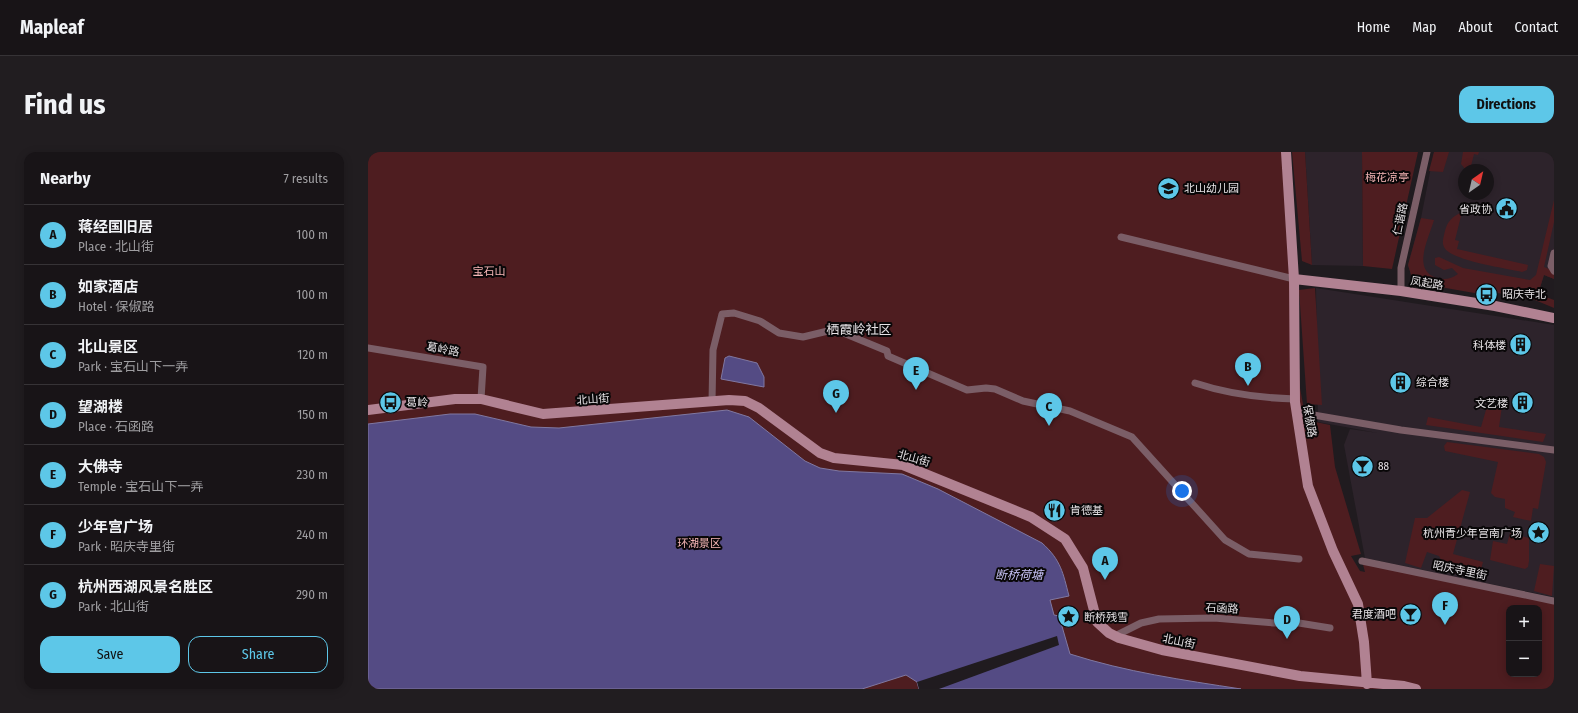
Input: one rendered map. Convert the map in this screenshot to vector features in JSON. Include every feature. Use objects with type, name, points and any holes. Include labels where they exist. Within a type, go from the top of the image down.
[{"type":"main road","name":"保俶路","points":[[1286,152],[1294,279],[1296,412],[1308,486],[1333,551],[1358,604],[1364,642],[1367,684]]},
{"type":"main road","name":"凤起路","points":[[1294,279],[1401,291],[1495,306],[1554,318]]},
{"type":"main road","name":"北山街","points":[[368,410],[455,399],[481,400],[543,414],[729,400],[745,401],[759,408],[820,453],[834,458],[903,465],[1031,517],[1065,539],[1083,568],[1097,622],[1109,634],[1162,650],[1300,676],[1367,684],[1404,686],[1416,689]]},
{"type":"main road","name":"北山街","points":[[1367,684],[1387,689]]},
{"type":"street","name":"仁谐路","points":[[1401,291],[1401,268],[1427,152]]},
{"type":"street","points":[[1121,237],[1294,279]]},
{"type":"street","points":[[1554,253],[1551,266],[1554,271]]},
{"type":"street","points":[[712,402],[713,350],[722,314],[734,313],[760,322],[779,333],[803,338],[832,330],[841,332],[887,351],[888,356],[967,390],[986,388],[995,390],[1023,402],[1070,411],[1132,437],[1225,540],[1233,546],[1249,554],[1299,559]]},
{"type":"street","name":"葛岭路","points":[[368,348],[483,367],[481,400]]},
{"type":"street","points":[[1195,383],[1215,390],[1256,398],[1295,399]]},
{"type":"street","points":[[1296,412],[1400,430],[1554,450]]},
{"type":"street","name":"昭庆寺里街","points":[[1362,561],[1554,601]]},
{"type":"street","name":"石函路","points":[[1119,638],[1119,634],[1141,623],[1159,619],[1214,618],[1274,623],[1299,623],[1330,628]]},
{"type":"shaded area","points":[[1305,152],[1362,152],[1363,266],[1312,265]]},
{"type":"shaded area","points":[[1434,152],[1554,152],[1554,279],[1544,275],[1538,294],[1417,282],[1412,278],[1408,265],[1421,218]]},
{"type":"shaded area","points":[[1316,288],[1554,325],[1554,597],[1365,558],[1344,445],[1350,429],[1378,433],[1318,422]]},
{"type":"green space","name":"宝石山","points":[[368,152],[1290,152],[1300,388],[1306,420],[1330,425],[1335,467],[1361,554],[1351,556],[1360,571],[1365,572],[1362,561],[1554,601],[1554,689],[368,689]]},
{"type":"green space","points":[[1292,152],[1305,152],[1312,265],[1302,261]]},
{"type":"green space","name":"梅花凉亭","points":[[1362,152],[1418,152],[1392,269],[1363,266]]},
{"type":"green space","points":[[1434,152],[1449,152],[1443,172],[1429,171]]},
{"type":"green space","points":[[1463,152],[1479,152],[1478,155],[1474,154],[1472,164],[1461,164]]},
{"type":"green space","points":[[1554,200],[1554,222],[1544,267],[1554,271],[1554,279],[1544,275],[1538,294],[1554,300],[1554,308],[1535,300],[1481,290],[1480,294],[1423,284],[1412,278],[1408,265],[1421,218],[1434,220],[1426,244],[1423,261],[1429,274],[1437,278],[1445,279],[1458,274],[1452,268],[1444,270],[1435,265],[1435,258],[1439,257],[1463,268],[1530,280],[1536,275]]},
{"type":"green space","points":[[1462,212],[1455,240],[1459,241],[1457,249],[1528,265],[1527,270],[1522,272],[1480,263],[1449,252],[1444,247],[1443,242],[1446,227],[1452,218]]},
{"type":"green space","points":[[1315,288],[1322,405],[1307,404],[1299,290]]},
{"type":"green space","points":[[1488,403],[1502,406],[1499,427],[1546,434],[1543,442],[1426,425],[1428,417],[1481,427]]},
{"type":"green space","points":[[1447,442],[1539,454],[1544,457],[1546,462],[1538,509],[1533,508],[1531,521],[1513,517],[1515,512],[1505,508],[1505,499],[1495,497],[1491,493],[1498,462],[1445,451],[1444,446]]},
{"type":"green space","points":[[1462,490],[1470,492],[1453,554],[1483,562],[1478,579],[1459,575],[1450,571],[1439,556],[1427,552],[1421,568],[1405,563],[1415,518],[1427,518]]},
{"type":"green space","points":[[1510,533],[1529,538],[1529,561],[1528,567],[1525,569],[1490,560],[1493,541],[1507,544]]},
{"type":"green space","points":[[1540,564],[1554,566],[1552,596],[1534,591]]},
{"type":"water","points":[[729,356],[757,363],[764,377],[764,387],[721,379],[725,358]]},
{"type":"water","name":"环湖景区","points":[[727,410],[749,417],[805,461],[820,468],[839,471],[902,474],[938,489],[1042,543],[1057,561],[1063,574],[1069,596],[1050,600],[1054,615],[1059,616],[1070,654],[1133,671],[1241,689],[919,689],[917,682],[906,675],[862,689],[368,689],[368,424],[450,414],[475,414],[531,427],[559,428]]},
{"type":"pier","points":[[1057,636],[1059,645],[939,689],[919,689],[917,682]]},
{"type":"place","name":"北山幼儿园","points":[[1168,188]]},
{"type":"place","name":"省政协","points":[[1507,209]]},
{"type":"place","name":"昭庆寺北","points":[[1486,294]]},
{"type":"place","name":"科体楼","points":[[1521,345]]},
{"type":"place","name":"综合楼","points":[[1401,382]]},
{"type":"place","name":"如家酒店","points":[[1248,386]]},
{"type":"place","name":"大佛寺","points":[[916,390]]},
{"type":"place","name":"葛岭","points":[[391,402]]},
{"type":"place","name":"文艺楼","points":[[1523,403]]},
{"type":"place","name":"杭州西湖风景名胜区","points":[[836,413]]},
{"type":"place","name":"北山景区","points":[[1049,426]]},
{"type":"place","name":"88","points":[[1362,466]]},
{"type":"place","name":"肯德基","points":[[1054,510]]},
{"type":"place","name":"杭州青少年宫南广场","points":[[1538,533]]},
{"type":"place","name":"蒋经国旧居","points":[[1105,580]]},
{"type":"place","name":"君度酒吧","points":[[1411,614]]},
{"type":"place","name":"断桥残雪","points":[[1069,617]]},
{"type":"place","name":"少年宫广场","points":[[1445,625]]},
{"type":"place","name":"望湖楼","points":[[1287,639]]},
{"type":"district","name":"栖霞岭社区","points":[[859,329]]},
{"type":"water label","name":"断桥荷塘","points":[[1019,575]]}]
